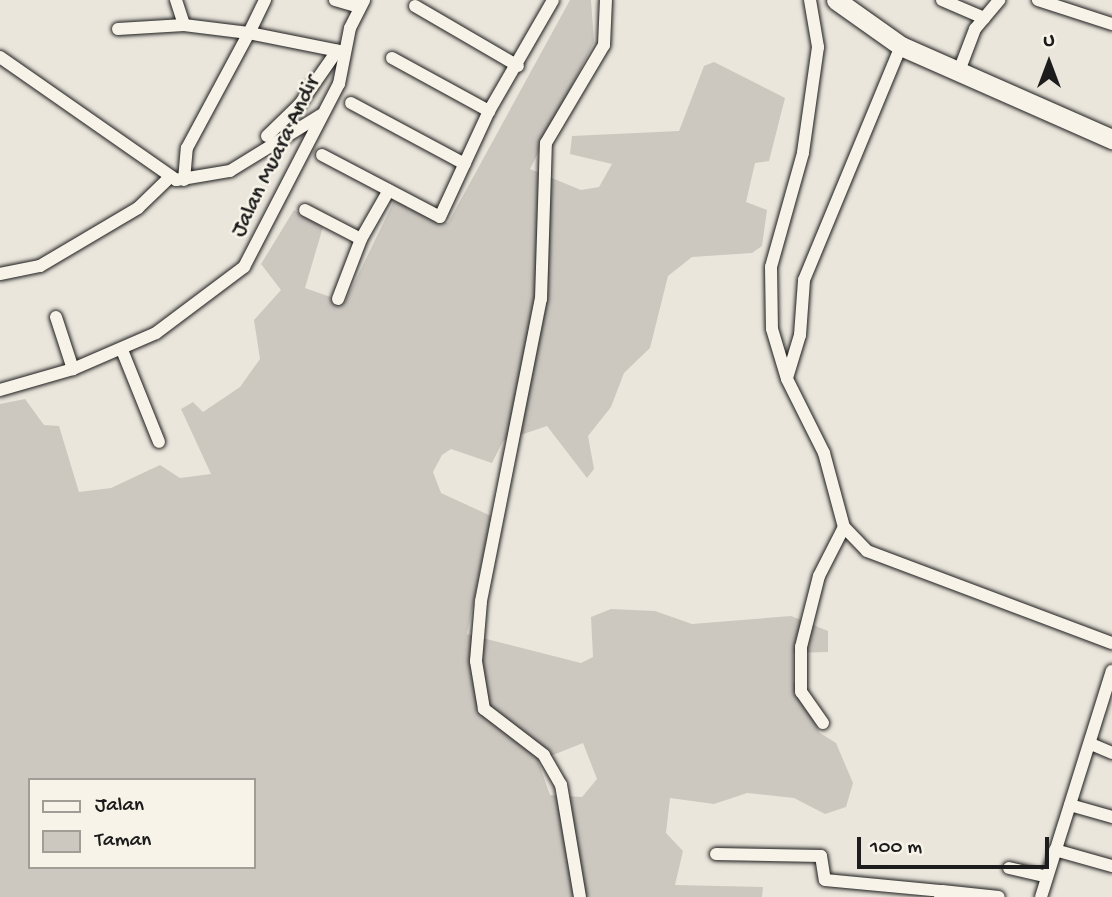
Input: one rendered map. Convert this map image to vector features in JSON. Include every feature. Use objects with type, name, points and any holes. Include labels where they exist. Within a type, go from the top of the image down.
[{"type":"main road","points":[[836,0],[901,46],[1112,139]]},
{"type":"street","points":[[176,0],[184,25]]},
{"type":"street","points":[[184,180],[187,148],[265,0]]},
{"type":"street","points":[[335,0],[362,3]]},
{"type":"street","points":[[322,155],[440,217],[489,111],[518,66],[552,0]]},
{"type":"street","points":[[580,897],[561,785],[544,755],[484,709],[476,661],[481,601],[541,299],[546,143],[604,45],[606,0]]},
{"type":"street","points":[[810,0],[818,47],[811,99],[771,267],[772,329],[787,379],[824,453],[844,527],[867,551],[1112,643]]},
{"type":"street","points":[[942,0],[984,18]]},
{"type":"street","points":[[959,71],[984,18],[999,0]]},
{"type":"street","points":[[1038,0],[1112,24]]},
{"type":"street","name":"Jalan Muara Andir","points":[[0,390],[73,369],[122,349],[218,293],[244,267],[339,84],[340,51],[362,3]]},
{"type":"street","points":[[415,6],[518,66]]},
{"type":"street","points":[[118,29],[184,25],[249,33],[340,51],[300,104],[267,136]]},
{"type":"street","points":[[787,379],[800,335],[804,280],[901,46]]},
{"type":"street","points":[[0,57],[169,178],[184,180],[230,171],[322,114]]},
{"type":"street","points":[[392,58],[489,111]]},
{"type":"street","points":[[351,103],[466,164]]},
{"type":"street","points":[[0,275],[40,266],[138,208],[169,178]]},
{"type":"street","points":[[338,299],[360,239],[389,190]]},
{"type":"street","points":[[305,210],[360,239]]},
{"type":"street","points":[[56,317],[73,369]]},
{"type":"street","points":[[122,349],[159,442]]},
{"type":"street","points":[[823,723],[801,692],[801,647],[819,576],[844,527]]},
{"type":"street","points":[[1041,897],[1070,805],[1107,704],[1112,671]]},
{"type":"street","points":[[1091,744],[1112,753]]},
{"type":"street","points":[[1070,805],[1112,817]]},
{"type":"street","points":[[1055,850],[1112,866]]},
{"type":"street","points":[[716,854],[821,856],[825,880],[941,894],[999,897]]},
{"type":"street","points":[[1009,868],[1047,877]]},
{"type":"green space","points":[[570,0],[591,0],[594,42],[530,169],[581,190],[599,187],[612,164],[570,154],[572,136],[679,131],[704,66],[714,62],[785,98],[769,161],[755,163],[746,202],[767,210],[762,246],[752,253],[692,257],[668,276],[650,348],[624,373],[611,407],[588,436],[594,469],[587,478],[547,426],[503,441],[492,463],[451,449],[442,455],[433,472],[441,493],[491,516],[467,634],[581,663],[593,657],[591,617],[611,609],[655,611],[692,624],[791,616],[828,631],[828,652],[793,653],[793,681],[820,733],[836,743],[853,783],[846,807],[825,814],[794,798],[747,793],[714,804],[670,798],[666,833],[683,851],[675,885],[763,887],[762,897],[0,897],[0,404],[25,399],[44,425],[59,426],[79,492],[111,488],[160,465],[180,478],[211,474],[181,409],[193,402],[203,412],[240,387],[260,359],[254,320],[281,290],[261,264],[294,210],[323,227],[305,288],[345,302],[394,201],[448,223]],"holes":[[[583,743],[597,779],[582,797],[550,795],[538,761]]]}]
